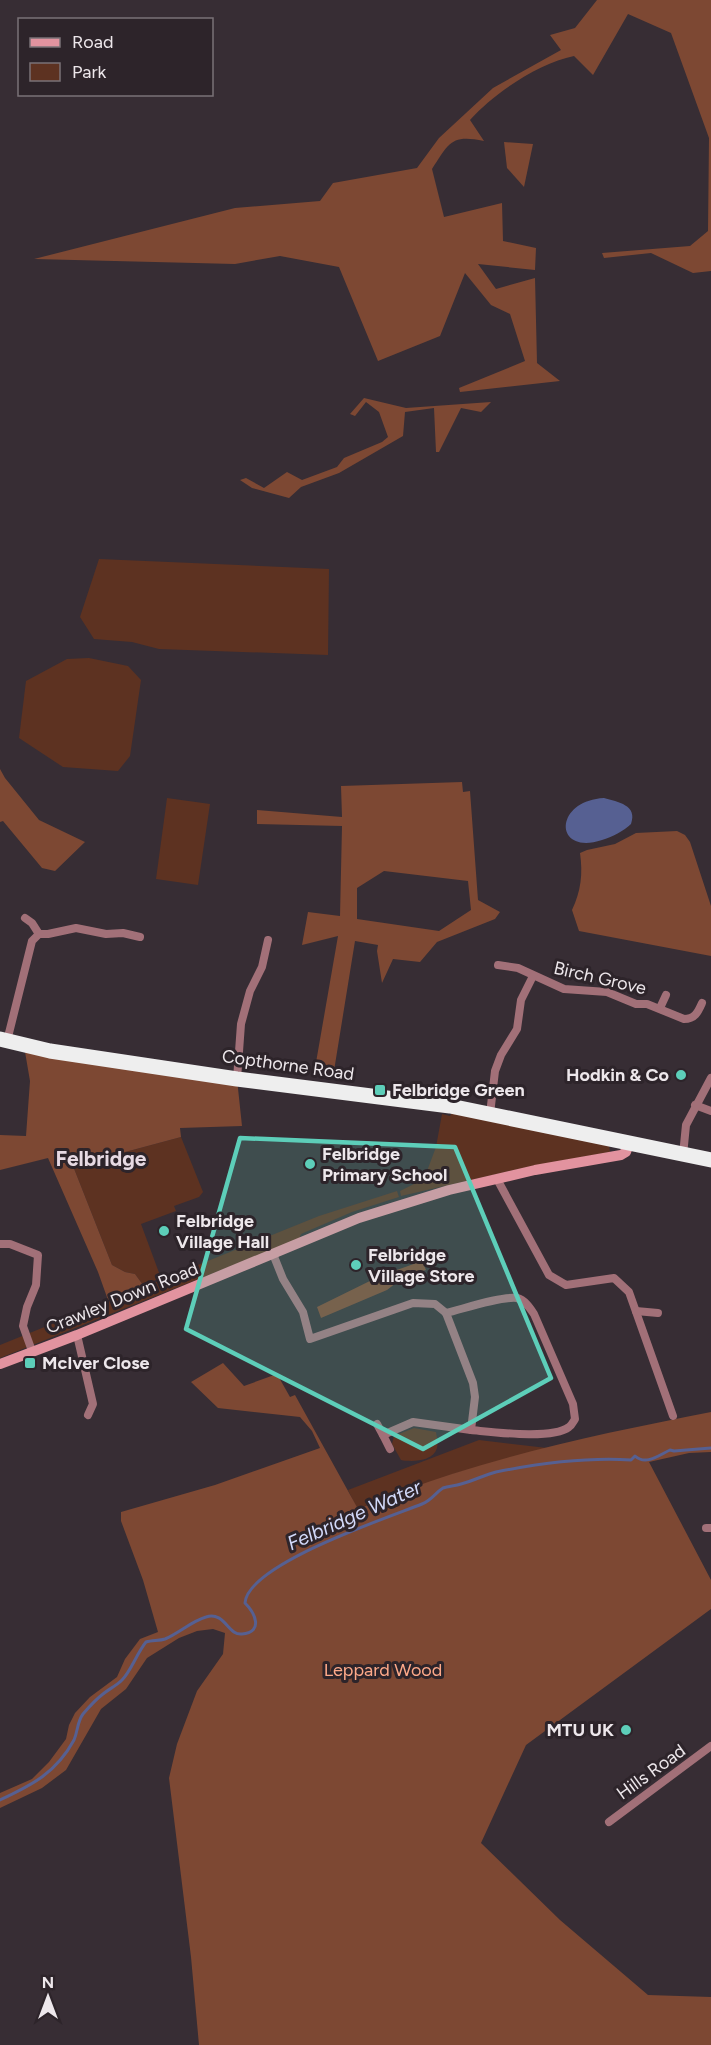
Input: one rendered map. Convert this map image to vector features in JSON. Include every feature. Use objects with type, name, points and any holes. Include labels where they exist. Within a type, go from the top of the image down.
[{"type":"highway","name":"Copthorne Road","points":[[4,1040],[50,1052],[450,1106],[711,1160]]},
{"type":"street","points":[[25,918],[32,923],[39,934]]},
{"type":"street","points":[[4,1040],[32,941],[39,934],[76,928],[90,932],[123,933],[140,937]]},
{"type":"street","points":[[237,1079],[241,1024],[250,991],[262,967],[268,940]]},
{"type":"street","name":"Birch Grove","points":[[498,965],[518,968],[564,989],[607,992],[636,1004],[647,1004],[660,1008],[684,1019],[696,1016],[702,1003]]},
{"type":"street","name":"Birch Grove","points":[[489,1114],[495,1071],[501,1055],[517,1029],[521,1000],[533,976]]},
{"type":"street","name":"Birch Grove","points":[[660,1008],[666,995]]},
{"type":"street","points":[[683,1155],[686,1125],[711,1078]]},
{"type":"street","points":[[695,1105],[711,1111]]},
{"type":"street","name":"Crawley Down Road","points":[[0,1364],[77,1335],[359,1218],[427,1196],[497,1179],[621,1155],[626,1152],[629,1144]]},
{"type":"street","points":[[497,1179],[549,1275],[567,1285],[614,1278],[629,1292],[673,1416]]},
{"type":"street","points":[[0,1244],[10,1244],[38,1255],[36,1285],[27,1307],[23,1326],[32,1351]]},
{"type":"street","points":[[273,1254],[283,1279],[303,1312],[310,1339],[413,1303],[435,1304],[446,1313],[473,1383],[475,1397],[471,1430]]},
{"type":"street","points":[[383,1435],[413,1422],[532,1435],[569,1428],[575,1419],[573,1404],[534,1314],[526,1303],[517,1298],[499,1300],[446,1313]]},
{"type":"street","points":[[636,1311],[658,1313]]},
{"type":"street","points":[[77,1335],[93,1404],[88,1415]]},
{"type":"street","points":[[377,1424],[390,1449]]},
{"type":"street","name":"Hills Road","points":[[609,1822],[711,1746]]},
{"type":"highlighted area","points":[[240,1138],[455,1147],[551,1378],[423,1449],[186,1329]]},
{"type":"green space","points":[[597,0],[711,0],[711,271],[693,273],[651,253],[604,258],[602,253],[690,246],[708,231],[709,138],[671,33],[628,14],[593,75],[574,56],[546,65],[518,80],[491,100],[470,120],[484,141],[464,139],[452,143],[432,169],[444,217],[502,203],[503,241],[536,248],[535,270],[478,264],[496,289],[535,278],[537,363],[560,381],[460,392],[459,388],[525,361],[510,314],[491,305],[465,273],[440,336],[378,361],[339,267],[280,256],[235,264],[34,259],[235,208],[320,201],[333,183],[417,168],[439,138],[493,88],[561,50],[550,35],[575,28]]},
{"type":"green space","points":[[504,142],[533,144],[524,187],[507,168]]},
{"type":"green space","points":[[364,398],[406,408],[491,402],[481,412],[461,408],[439,452],[436,452],[434,408],[405,412],[403,436],[339,473],[301,487],[289,498],[252,488],[240,480],[246,478],[264,488],[287,472],[302,480],[337,467],[344,458],[382,442],[388,437],[379,412],[366,402],[355,416],[350,414]]},
{"type":"green space","points":[[99,559],[329,569],[328,655],[159,649],[132,642],[94,639],[80,617]]},
{"type":"green space","points":[[89,658],[128,666],[141,680],[130,756],[118,771],[63,767],[19,738],[26,681],[67,659]]},
{"type":"green space","points":[[0,769],[39,820],[85,842],[55,871],[42,868],[3,821],[0,822]]},
{"type":"green space","points":[[462,782],[463,792],[470,791],[478,900],[500,912],[495,919],[437,942],[420,962],[393,959],[382,983],[378,945],[355,941],[333,1077],[314,1074],[338,936],[302,945],[308,912],[340,916],[342,826],[257,824],[257,810],[342,817],[341,786]],"holes":[[[384,871],[468,881],[471,910],[439,931],[357,919],[357,888]]]},
{"type":"green space","points":[[167,798],[210,804],[198,885],[156,879]]},
{"type":"green space","points":[[677,831],[685,835],[690,842],[711,906],[711,956],[579,931],[572,910],[580,882],[580,853],[615,844],[636,833]]},
{"type":"green space","points":[[24,1046],[237,1079],[242,1126],[180,1128],[181,1137],[73,1166],[112,1265],[135,1274],[143,1285],[108,1300],[48,1158],[0,1170],[0,1135],[26,1136],[30,1081]]},
{"type":"green space","points":[[452,1113],[609,1145],[610,1152],[532,1166],[401,1196],[400,1191],[424,1179],[436,1147],[442,1114],[450,1116]]},
{"type":"green space","points":[[181,1137],[203,1192],[199,1197],[174,1206],[176,1211],[141,1224],[161,1278],[143,1285],[135,1274],[112,1265],[73,1166]]},
{"type":"green space","points":[[397,1191],[399,1197],[352,1212],[301,1234],[299,1239],[0,1358],[0,1345],[319,1216]]},
{"type":"green space","points":[[422,1261],[426,1270],[405,1276],[387,1290],[321,1318],[317,1307],[380,1276]]},
{"type":"green space","name":"Leppard Wood","points":[[223,1363],[244,1386],[277,1374],[290,1397],[295,1395],[358,1509],[440,1478],[516,1455],[711,1412],[711,1452],[689,1453],[649,1462],[711,1580],[711,1609],[526,1745],[481,1843],[560,1920],[648,1995],[711,1997],[711,2045],[199,2045],[191,1957],[169,1778],[177,1744],[197,1691],[223,1654],[225,1633],[213,1629],[197,1631],[179,1638],[147,1658],[126,1689],[101,1709],[66,1770],[42,1788],[0,1808],[0,1793],[32,1779],[49,1762],[66,1739],[75,1713],[90,1697],[117,1677],[125,1659],[140,1639],[158,1632],[143,1580],[121,1521],[121,1512],[215,1485],[320,1448],[312,1431],[300,1417],[218,1408],[191,1382]]},
{"type":"green space","points":[[414,1428],[436,1432],[435,1453],[416,1461],[401,1460],[392,1444],[394,1436]]},
{"type":"green space","points":[[479,1440],[547,1448],[453,1474],[357,1509],[348,1490]]},
{"type":"water","points":[[604,798],[629,808],[632,812],[631,824],[618,834],[602,840],[586,843],[575,841],[568,835],[566,826],[568,817],[575,808],[587,801]]},
{"type":"waterway","name":"Felbridge Water","points":[[0,1800],[23,1789],[51,1770],[74,1740],[83,1714],[97,1699],[122,1680],[146,1642],[165,1639],[196,1621],[212,1616],[218,1617],[237,1634],[249,1633],[253,1630],[256,1622],[245,1603],[252,1588],[269,1573],[293,1558],[351,1531],[422,1504],[443,1488],[496,1472],[546,1463],[580,1460],[631,1460],[635,1456],[648,1460],[670,1450],[711,1448]]},
{"type":"place","name":"Hodkin & Co","points":[[681,1075]]},
{"type":"place","name":"Felbridge Green","points":[[380,1090]]},
{"type":"place","name":"Felbridge Primary School","points":[[310,1164]]},
{"type":"place","name":"Felbridge Village Hall","points":[[164,1231]]},
{"type":"place","name":"Felbridge Village Store","points":[[356,1265]]},
{"type":"place","name":"McIver Close","points":[[30,1363]]},
{"type":"place","name":"MTU UK","points":[[626,1730]]},
{"type":"district","name":"Felbridge","points":[[101,1159]]}]
